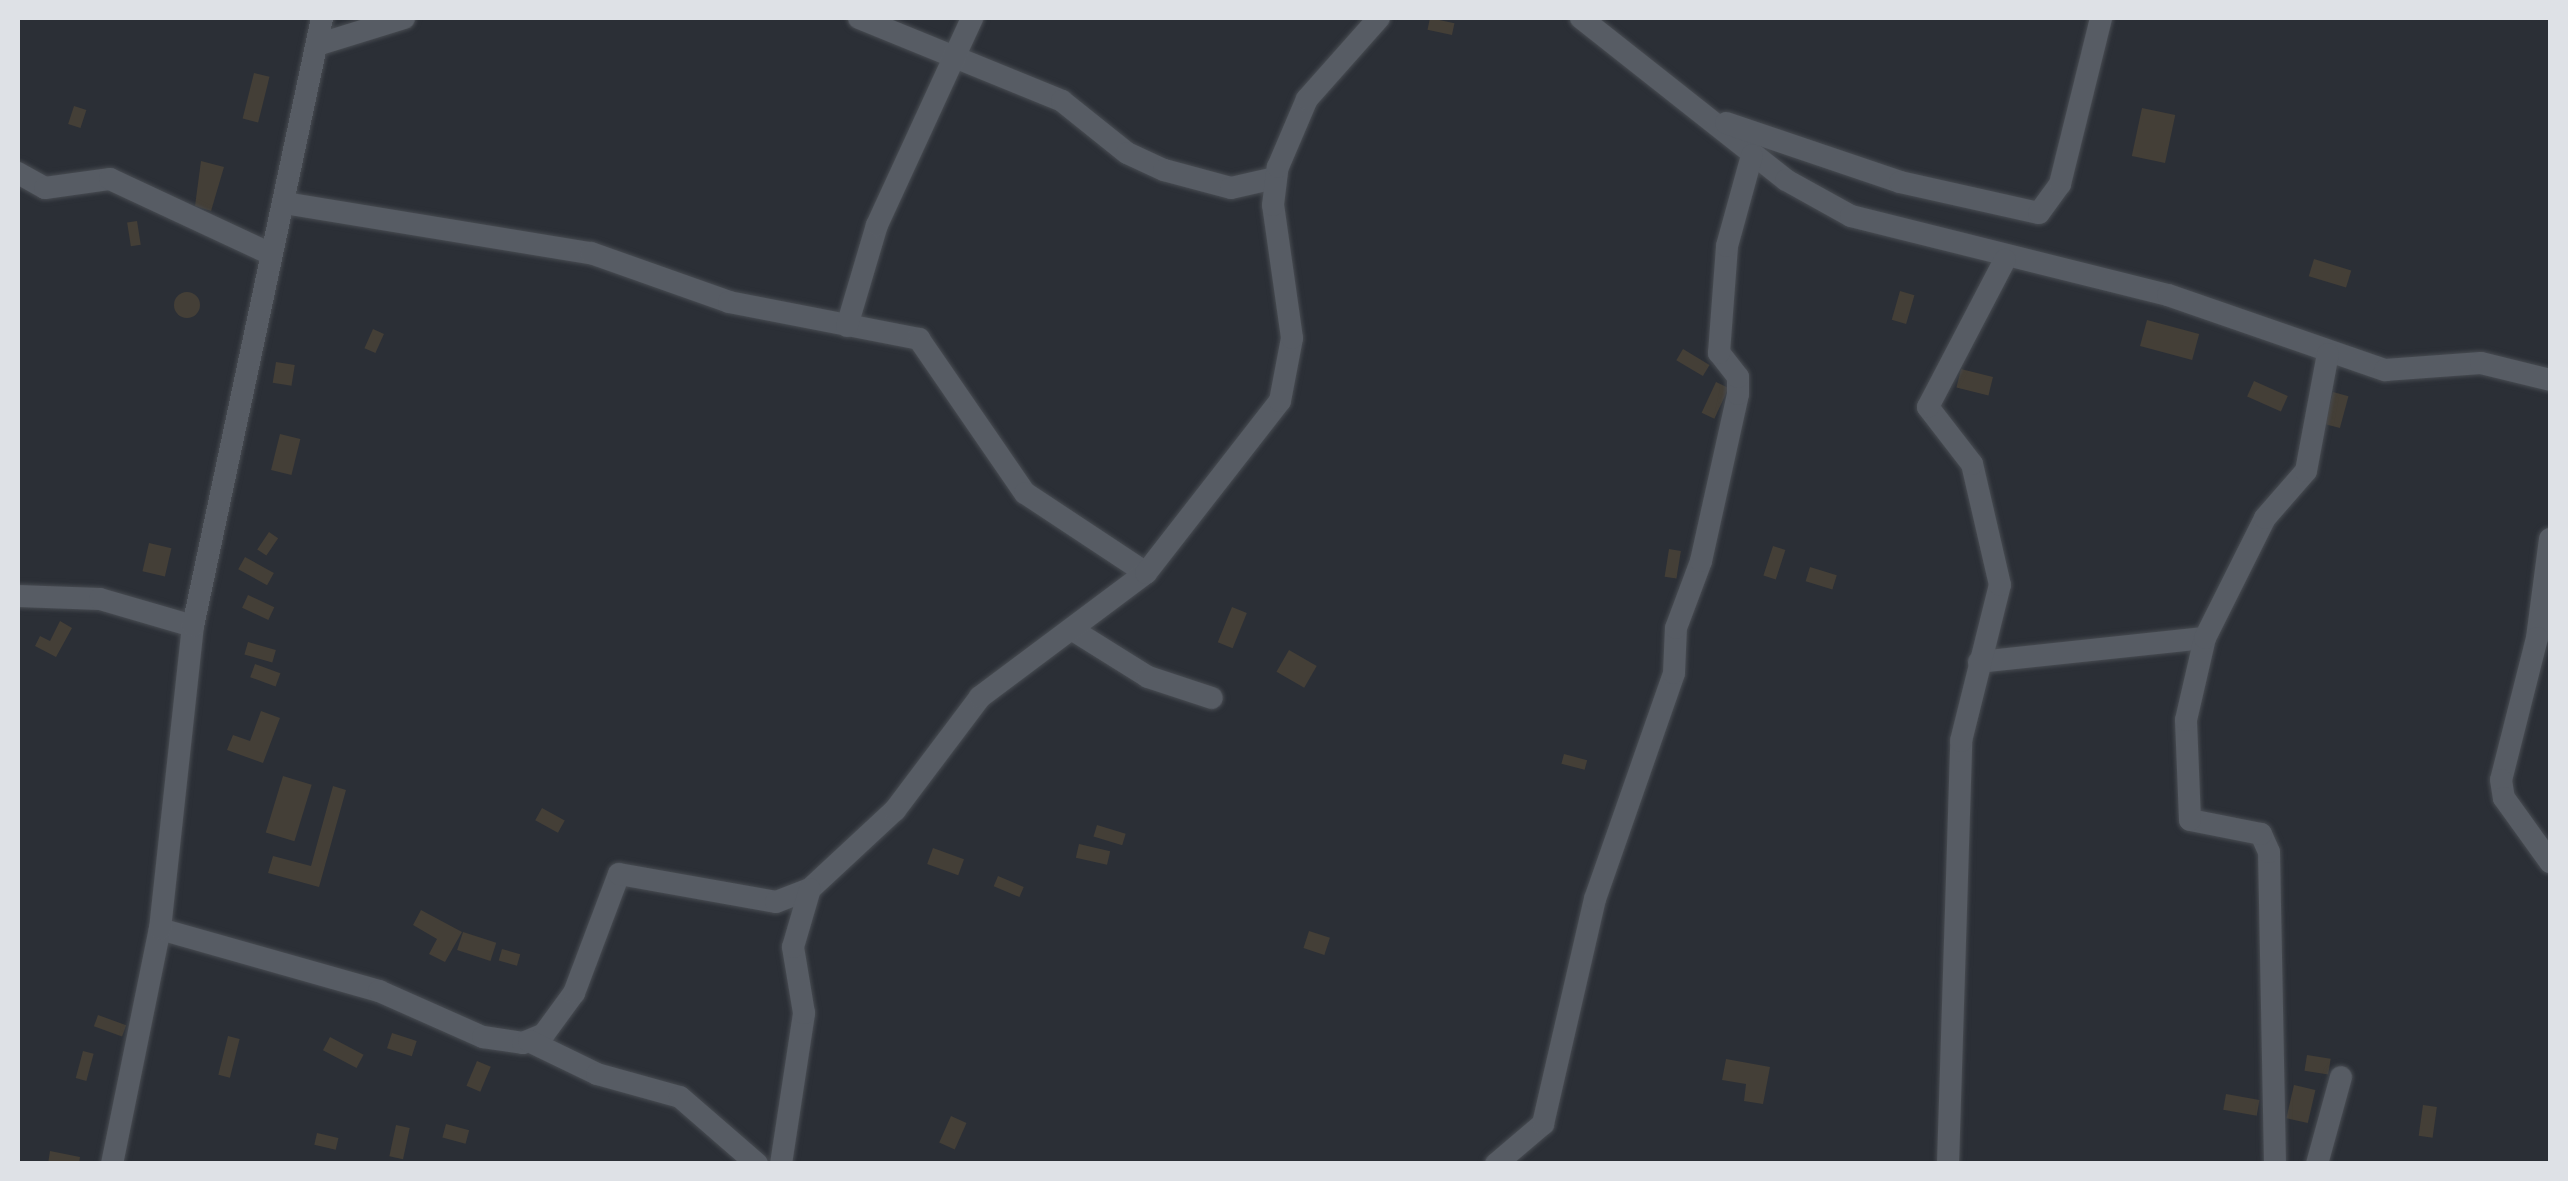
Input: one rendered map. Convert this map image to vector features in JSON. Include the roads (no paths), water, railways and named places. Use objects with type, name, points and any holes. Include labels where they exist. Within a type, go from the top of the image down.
[{"type":"street","points":[[112,1164],[160,929],[193,626],[271,254],[320,44],[322,18]]},
{"type":"street","points":[[320,44],[404,18]]},
{"type":"street","points":[[859,18],[1062,100],[1126,153],[1164,170],[1231,188],[1275,178]]},
{"type":"street","points":[[847,326],[876,225],[950,54],[972,18]]},
{"type":"street","points":[[529,1041],[544,1034],[574,993],[618,874],[776,902],[810,888],[895,810],[980,697],[1076,632],[1146,573],[1230,471],[1286,381],[1292,314],[1275,178],[1307,99],[1379,18]]},
{"type":"street","points":[[1582,18],[1752,154],[1852,216],[2005,260],[2186,300],[2328,354],[2394,372],[2482,363],[2550,380]]},
{"type":"street","points":[[1704,114],[1842,166],[2038,213],[2060,184],[2101,18]]},
{"type":"street","points":[[1496,1164],[1543,1124],[1595,900],[1674,673],[1676,628],[1701,561],[1738,394],[1738,377],[1719,352],[1727,246],[1752,154]]},
{"type":"street","points":[[18,174],[54,188],[110,180],[271,254]]},
{"type":"street","points":[[284,203],[592,253],[730,302],[919,339],[1025,493],[1146,573]]},
{"type":"street","points":[[1948,1164],[1960,758],[1999,572],[1972,464],[1928,408],[2005,260]]},
{"type":"street","points":[[2275,1164],[2266,840],[2189,815],[2187,707],[2204,638],[2265,518],[2306,471],[2328,354]]},
{"type":"street","points":[[2550,540],[2537,638],[2501,780],[2504,798],[2550,862]]},
{"type":"street","points":[[18,596],[100,598],[193,626]]},
{"type":"street","points":[[1076,632],[1148,677],[1212,698]]},
{"type":"street","points":[[1979,662],[2204,638]]},
{"type":"street","points":[[781,1164],[804,1014],[793,947],[810,888]]},
{"type":"street","points":[[160,929],[379,991],[482,1036],[529,1041],[597,1074],[680,1097],[757,1164]]},
{"type":"street","points":[[2317,1164],[2341,1077]]}]
